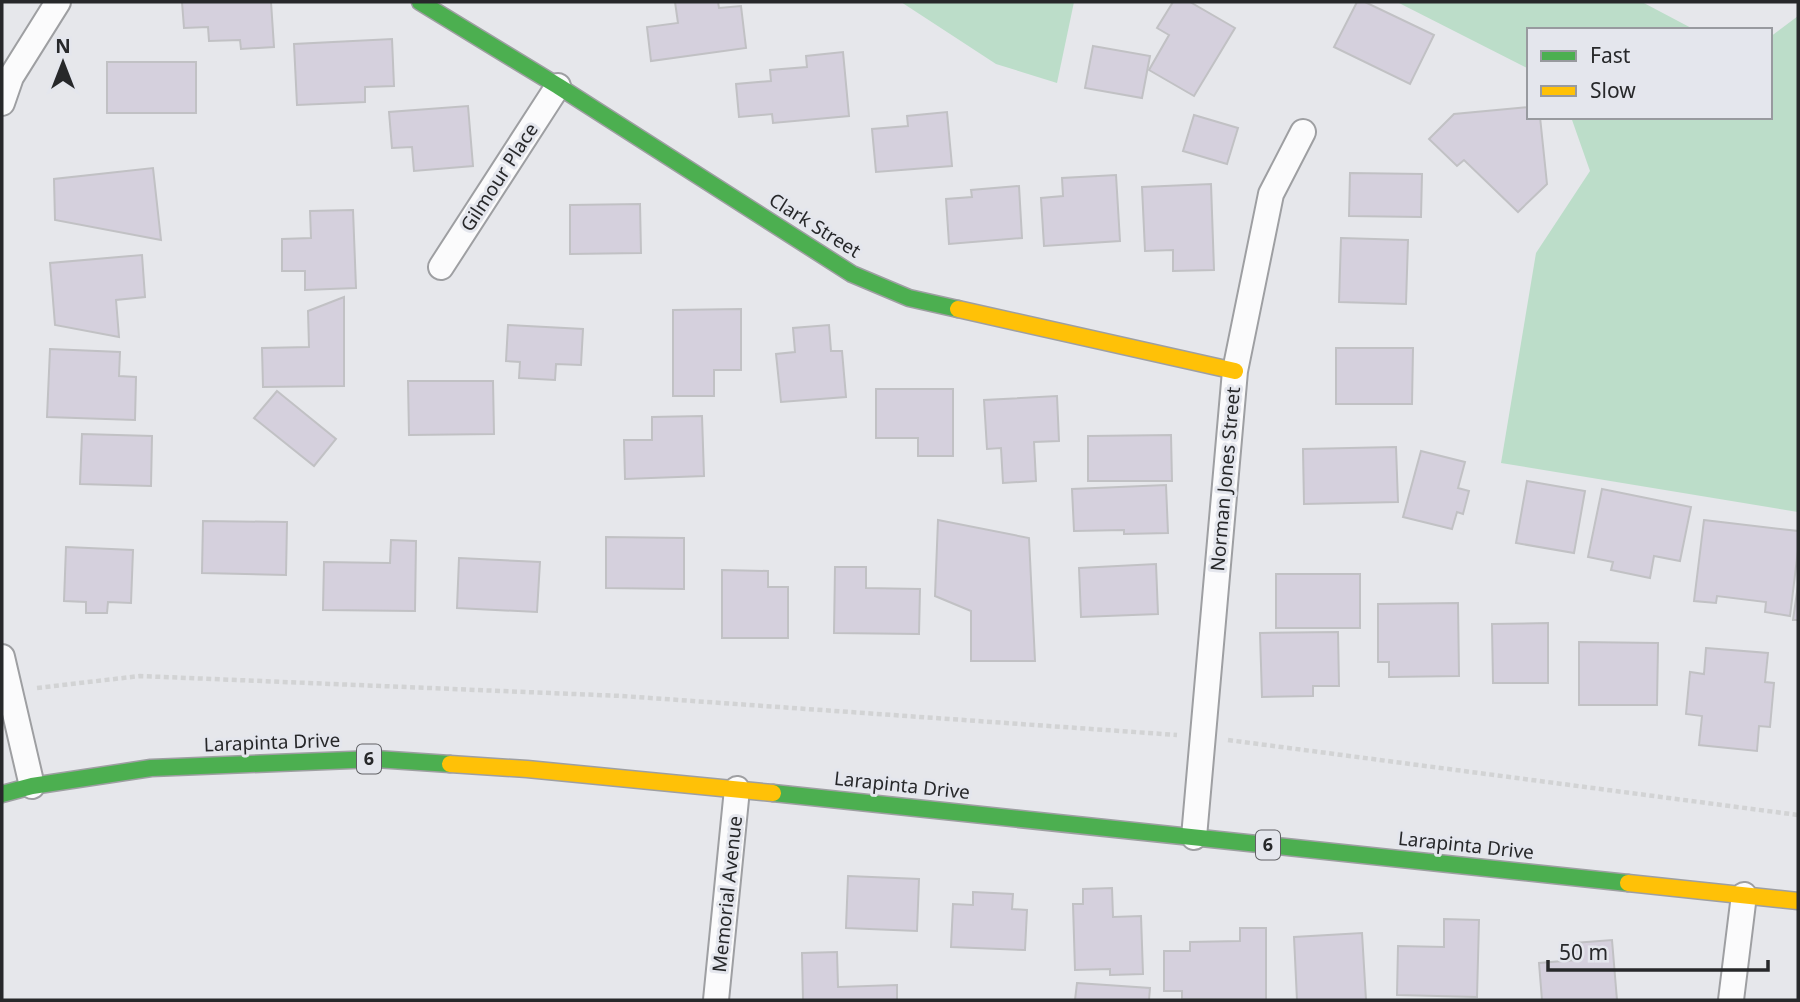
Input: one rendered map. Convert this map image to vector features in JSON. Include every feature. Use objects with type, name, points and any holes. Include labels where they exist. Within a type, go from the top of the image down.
[{"type":"main road","name":"Clark Street","points":[[420,2],[558,86],[852,274],[909,298],[1235,371]]},
{"type":"main road","name":"Larapinta Drive","points":[[2,794],[32,786],[151,768],[376,759],[527,769],[737,789],[1798,901]]},
{"type":"street","points":[[2,103],[11,77],[58,2]]},
{"type":"street","name":"Gilmour Place","points":[[441,267],[558,86]]},
{"type":"street","name":"Norman Jones Street","points":[[1194,837],[1235,371],[1270,194],[1303,132]]},
{"type":"street","points":[[2,657],[32,786]]},
{"type":"street","name":"Memorial Avenue","points":[[716,1000],[737,789]]},
{"type":"street","points":[[1731,1000],[1744,895]]},
{"type":"path","points":[[10,691],[140,676],[622,696],[1202,736],[1798,815]]},
{"type":"green space","points":[[901,2],[1074,2],[1057,83],[996,64]]},
{"type":"green space","points":[[1397,2],[1642,2],[1691,28],[1527,28],[1527,68]]},
{"type":"green space","points":[[1798,16],[1798,512],[1501,463],[1536,253],[1590,171],[1572,119],[1772,119],[1772,36]]},
{"type":"building","points":[[182,2],[271,2],[274,47],[241,49],[240,40],[209,41],[208,27],[184,28]]},
{"type":"building","points":[[675,2],[718,2],[719,8],[741,6],[746,48],[651,61],[647,27],[678,23]]},
{"type":"building","points":[[1173,2],[1190,2],[1235,28],[1194,96],[1149,70],[1169,35],[1157,28]]},
{"type":"building","points":[[1357,2],[1365,2],[1434,35],[1410,84],[1334,47]]},
{"type":"building","points":[[392,39],[394,86],[365,87],[365,102],[297,105],[294,44]]},
{"type":"building","points":[[1093,46],[1150,56],[1142,98],[1085,88]]},
{"type":"building","points":[[843,52],[849,116],[773,123],[772,114],[739,117],[736,84],[771,81],[770,70],[807,67],[806,56]]},
{"type":"building","points":[[107,62],[196,62],[196,113],[107,113]]},
{"type":"building","points":[[468,106],[473,166],[414,171],[412,147],[392,148],[389,112]]},
{"type":"building","points":[[1527,107],[1527,119],[1540,119],[1547,184],[1518,212],[1464,160],[1457,166],[1429,139],[1454,114]]},
{"type":"building","points":[[947,112],[952,166],[876,172],[872,129],[908,126],[907,116]]},
{"type":"building","points":[[1194,115],[1238,128],[1227,164],[1183,151]]},
{"type":"building","points":[[153,168],[161,240],[55,220],[54,179]]},
{"type":"building","points":[[1350,173],[1422,174],[1421,217],[1349,216]]},
{"type":"building","points":[[1116,175],[1120,241],[1044,246],[1041,198],[1063,196],[1062,178]]},
{"type":"building","points":[[1211,184],[1214,270],[1173,271],[1173,250],[1145,251],[1142,187]]},
{"type":"building","points":[[1019,186],[1022,238],[949,244],[946,199],[972,197],[971,190]]},
{"type":"building","points":[[640,204],[641,253],[570,254],[570,205]]},
{"type":"building","points":[[353,210],[356,288],[305,290],[305,271],[282,271],[282,239],[311,238],[310,211]]},
{"type":"building","points":[[1341,238],[1408,240],[1406,304],[1339,302]]},
{"type":"building","points":[[142,255],[145,297],[116,300],[119,337],[55,325],[50,263]]},
{"type":"building","points":[[344,297],[344,386],[263,387],[262,348],[309,347],[308,311]]},
{"type":"building","points":[[741,309],[741,370],[714,370],[714,396],[673,396],[673,310]]},
{"type":"building","points":[[508,325],[583,329],[581,365],[556,364],[555,380],[519,378],[520,362],[506,361]]},
{"type":"building","points":[[829,325],[831,351],[842,351],[846,397],[781,402],[776,354],[795,352],[793,328]]},
{"type":"building","points":[[1336,348],[1413,348],[1412,404],[1336,404]]},
{"type":"building","points":[[50,349],[120,352],[119,376],[136,377],[135,420],[47,417]]},
{"type":"building","points":[[408,381],[493,381],[494,434],[409,435]]},
{"type":"building","points":[[876,389],[953,389],[953,456],[918,456],[918,438],[876,438]]},
{"type":"building","points":[[277,391],[336,439],[314,466],[254,418]]},
{"type":"building","points":[[1057,396],[1059,441],[1034,442],[1036,481],[1003,483],[1001,448],[987,449],[984,400]]},
{"type":"building","points":[[702,416],[704,476],[625,479],[624,440],[652,440],[652,417]]},
{"type":"building","points":[[82,434],[152,436],[151,486],[80,484]]},
{"type":"building","points":[[1171,435],[1172,481],[1088,481],[1088,436]]},
{"type":"building","points":[[1396,447],[1398,502],[1304,504],[1303,449]]},
{"type":"building","points":[[1421,451],[1465,462],[1458,488],[1469,491],[1463,514],[1457,512],[1452,529],[1403,517]]},
{"type":"building","points":[[1527,481],[1585,491],[1574,553],[1516,543]]},
{"type":"building","points":[[1166,485],[1168,533],[1074,531],[1072,489]]},
{"type":"building","points":[[1602,489],[1691,507],[1680,561],[1654,556],[1650,578],[1611,570],[1613,562],[1588,557]]},
{"type":"building","points":[[938,520],[1029,538],[1035,661],[971,661],[971,611],[935,596]]},
{"type":"building","points":[[1704,520],[1798,531],[1790,616],[1765,612],[1766,602],[1717,596],[1716,603],[1694,601]]},
{"type":"building","points":[[203,521],[287,522],[286,575],[202,573]]},
{"type":"building","points":[[606,537],[684,538],[684,589],[606,588]]},
{"type":"building","points":[[391,540],[416,541],[415,611],[323,610],[324,562],[390,563]]},
{"type":"building","points":[[66,547],[133,550],[131,603],[108,602],[107,613],[86,613],[86,602],[64,601]]},
{"type":"building","points":[[459,558],[540,562],[537,612],[457,608]]},
{"type":"building","points":[[1156,564],[1158,614],[1081,617],[1079,568]]},
{"type":"building","points":[[835,567],[866,567],[866,588],[920,589],[919,634],[834,633]]},
{"type":"building","points":[[722,570],[768,571],[768,587],[788,587],[788,638],[722,638]]},
{"type":"building","points":[[1276,574],[1360,574],[1360,628],[1276,628]]},
{"type":"building","points":[[1798,585],[1798,620],[1793,620]]},
{"type":"building","points":[[1458,603],[1459,676],[1389,677],[1389,662],[1378,662],[1378,604]]},
{"type":"building","points":[[1548,623],[1548,683],[1493,683],[1492,624]]},
{"type":"building","points":[[1338,632],[1339,686],[1313,686],[1313,696],[1262,697],[1260,633]]},
{"type":"building","points":[[1579,642],[1658,643],[1657,705],[1579,705]]},
{"type":"building","points":[[1706,648],[1768,653],[1765,682],[1774,683],[1770,727],[1759,726],[1757,751],[1699,745],[1702,716],[1686,714],[1690,672],[1704,674]]},
{"type":"building","points":[[848,876],[919,879],[917,931],[846,928]]},
{"type":"building","points":[[1112,888],[1113,917],[1141,916],[1143,974],[1110,975],[1110,969],[1075,970],[1073,904],[1083,904],[1083,889]]},
{"type":"building","points":[[973,892],[1013,894],[1012,909],[1027,910],[1025,950],[951,947],[953,904],[973,905]]},
{"type":"building","points":[[1444,919],[1479,920],[1477,997],[1397,995],[1398,946],[1444,947]]},
{"type":"building","points":[[1240,928],[1266,928],[1266,1000],[1182,999],[1182,991],[1164,991],[1164,951],[1190,951],[1190,942],[1240,941]]},
{"type":"building","points":[[1362,933],[1366,1000],[1297,1000],[1294,937]]},
{"type":"building","points":[[1612,940],[1617,1000],[1542,1000],[1539,963],[1575,960],[1574,943]]},
{"type":"building","points":[[837,952],[838,987],[897,985],[897,1000],[803,1000],[802,953]]},
{"type":"building","points":[[1077,983],[1150,988],[1149,1000],[1075,1000]]},
{"type":"traffic: fast","points":[[420,2],[558,86],[852,274],[909,298],[958,309]]},
{"type":"traffic: fast","points":[[2,794],[32,786],[151,768],[376,759],[450,764]]},
{"type":"traffic: fast","points":[[773,793],[1628,883]]},
{"type":"traffic: slow","points":[[958,309],[1235,371]]},
{"type":"traffic: slow","points":[[450,764],[773,793]]},
{"type":"traffic: slow","points":[[1628,883],[1798,901]]}]
